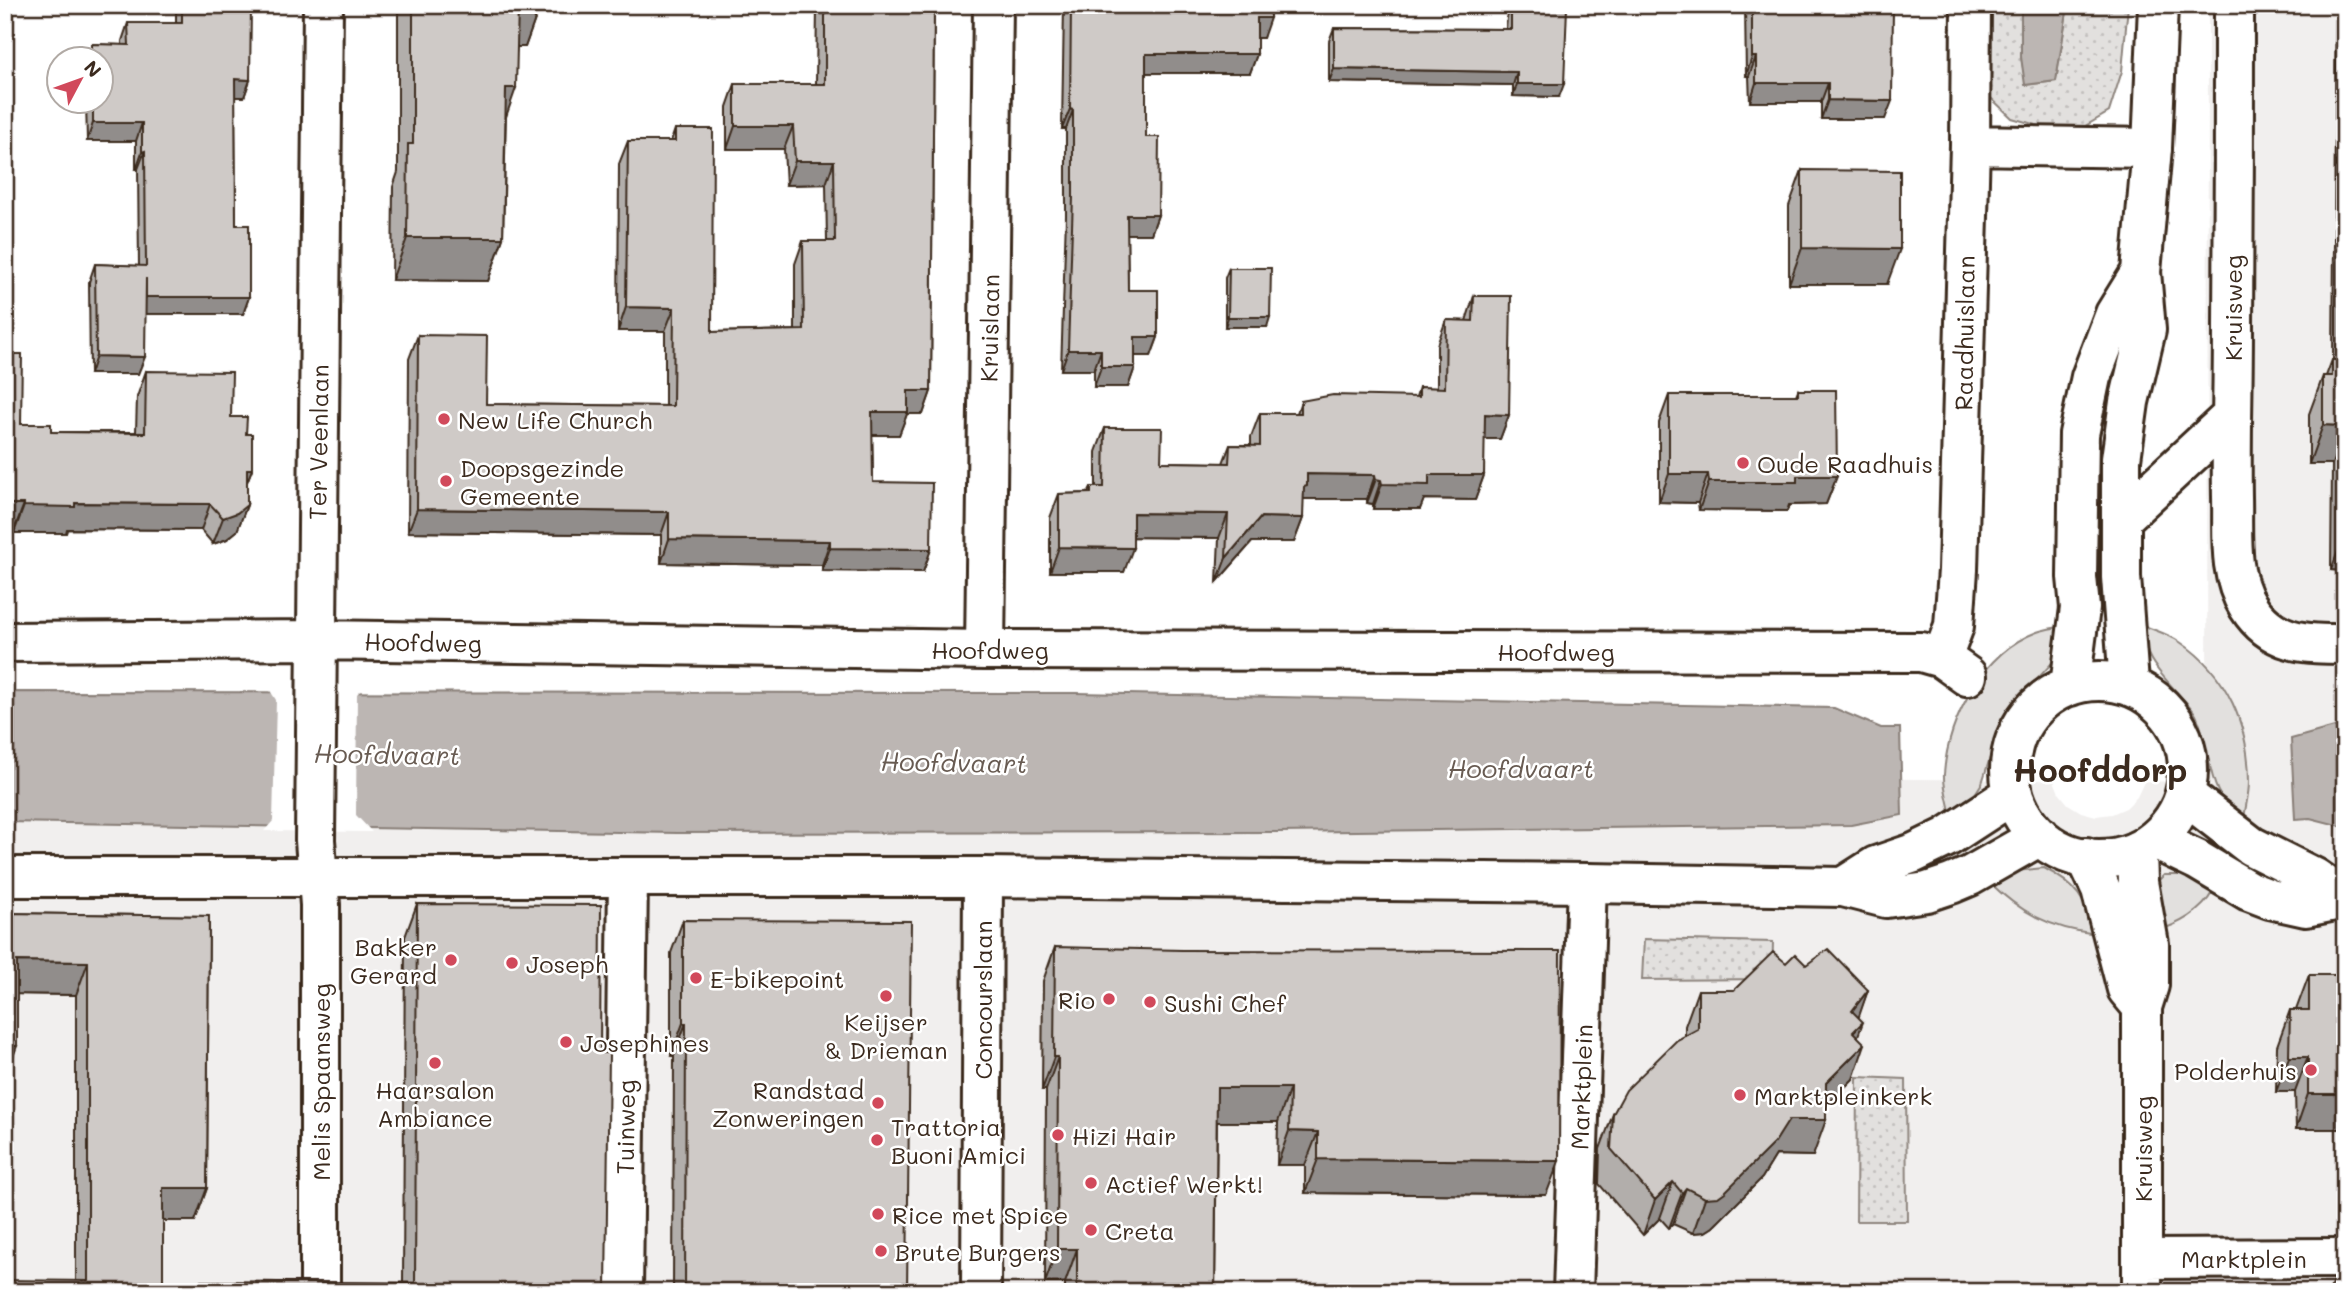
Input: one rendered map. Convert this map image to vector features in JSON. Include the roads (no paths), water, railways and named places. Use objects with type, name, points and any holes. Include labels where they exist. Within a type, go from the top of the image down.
[{"type":"street","name":"Ter Veenlaan","points":[[317,878],[316,658],[323,5]]},
{"type":"street","name":"Kruislaan","points":[[985,650],[993,5]]},
{"type":"street","name":"Raadhuislaan","points":[[1954,667],[1970,145],[1971,5]]},
{"type":"street","points":[[2129,684],[2121,577],[2121,460],[2129,402],[2146,330],[2141,272],[2152,148],[2158,5]]},
{"type":"street","name":"Kruisweg","points":[[2234,5],[2231,417],[2233,561],[2240,591],[2260,620],[2284,639],[2312,644],[2345,644]]},
{"type":"street","points":[[1970,145],[2152,148]]},
{"type":"street","points":[[2070,686],[2080,608],[2077,577],[2079,434],[2091,377],[2115,314],[2141,272]]},
{"type":"street","points":[[2121,519],[2231,417]]},
{"type":"street","name":"Hoofdweg","points":[[5,642],[316,658],[985,650],[1921,652],[1954,667]]},
{"type":"street","points":[[2084,682],[2129,684],[2161,708],[2177,727],[2187,751],[2189,776],[2185,795],[2175,819],[2146,845],[2113,858],[2071,855],[2040,836],[2024,818],[2013,794],[2009,773],[2013,747],[2022,725],[2048,697],[2084,682]]},
{"type":"street","points":[[1843,887],[1876,866],[1914,853],[1947,837],[2013,794]]},
{"type":"street","points":[[2185,795],[2251,846],[2315,878],[2345,899]]},
{"type":"street","points":[[5,877],[983,877],[1587,883],[1843,887],[1886,898],[1927,892],[1970,876],[2040,836]]},
{"type":"street","points":[[2146,845],[2197,860],[2249,891],[2270,899],[2306,907],[2345,899]]},
{"type":"street","name":"Kruisweg","points":[[2143,1275],[2142,1007],[2149,985],[2149,944],[2138,881],[2146,845]]},
{"type":"street","points":[[2086,858],[2101,889],[2127,989],[2142,1007]]},
{"type":"street","name":"Concourslaan","points":[[981,1292],[983,877]]},
{"type":"street","name":"Melis Spaansweg","points":[[317,878],[320,905],[320,1286]]},
{"type":"street","name":"Tuinweg","points":[[623,1292],[628,878]]},
{"type":"street","name":"Marktplein","points":[[1573,1292],[1587,883]]},
{"type":"street","name":"Marktplein","points":[[2143,1275],[2345,1258]]},
{"type":"water","points":[[2021,5],[2068,5],[2056,81],[2025,85],[2021,57]]},
{"type":"water","name":"Hoofdvaart","points":[[5,692],[1076,693],[1834,708],[1881,728],[1900,728],[1902,815],[1851,825],[1278,832],[677,833],[5,822]]},
{"type":"water","points":[[2345,724],[2345,827],[2310,818],[2295,819],[2291,739]]},
{"type":"place","name":"New Life Church","points":[[444,419]]},
{"type":"place","name":"Oude Raadhuis","points":[[1743,463]]},
{"type":"place","name":"Doopsgezinde Gemeente","points":[[446,481]]},
{"type":"place","name":"Bakker Gerard","points":[[451,960]]},
{"type":"place","name":"Joseph","points":[[512,963]]},
{"type":"place","name":"E-bikepoint","points":[[696,978]]},
{"type":"place","name":"Keijser & Drieman","points":[[886,996]]},
{"type":"place","name":"Rio","points":[[1109,999]]},
{"type":"place","name":"Sushi Chef","points":[[1150,1002]]},
{"type":"place","name":"Josephines","points":[[566,1042]]},
{"type":"place","name":"Haarsalon Ambiance","points":[[435,1063]]},
{"type":"place","name":"Polderhuis","points":[[2311,1070]]},
{"type":"place","name":"Marktpleinkerk","points":[[1740,1095]]},
{"type":"place","name":"Randstad Zonweringen","points":[[878,1103]]},
{"type":"place","name":"Hizi Hair","points":[[1058,1135]]},
{"type":"place","name":"Trattoria Buoni Amici","points":[[877,1140]]},
{"type":"place","name":"Actief Werkt!","points":[[1091,1183]]},
{"type":"place","name":"Rice met Spice","points":[[878,1214]]},
{"type":"place","name":"Creta","points":[[1091,1230]]},
{"type":"place","name":"Brute Burgers","points":[[881,1251]]},
{"type":"district","name":"Hoofddorp","points":[[2100,769]]}]
